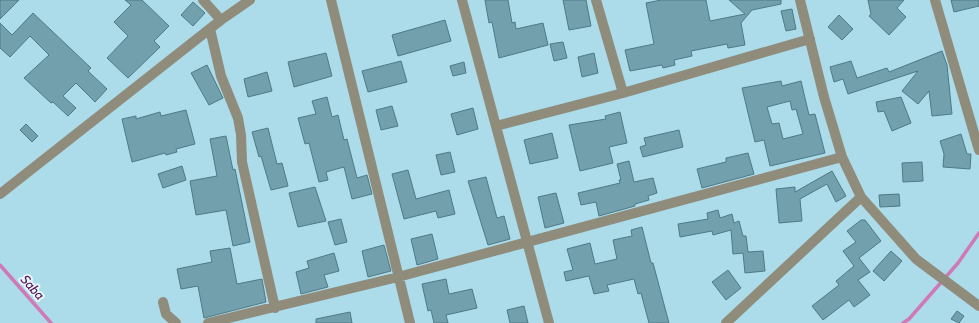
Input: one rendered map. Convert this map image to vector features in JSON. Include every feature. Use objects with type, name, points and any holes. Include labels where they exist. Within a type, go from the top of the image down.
[{"type":"street","points":[[203,0],[221,20]]},
{"type":"street","points":[[0,194],[221,20],[250,0]]},
{"type":"street","points":[[331,0],[410,323]]},
{"type":"street","points":[[462,0],[549,323]]},
{"type":"street","points":[[596,0],[623,93]]},
{"type":"street","points":[[800,0],[842,157],[862,197],[916,259],[979,306]]},
{"type":"street","points":[[935,0],[979,150]]},
{"type":"street","points":[[210,29],[221,76],[228,98],[238,118],[241,135],[242,162],[275,308]]},
{"type":"street","points":[[496,126],[623,93],[810,39]]},
{"type":"street","points":[[208,323],[398,277],[842,157]]},
{"type":"street","points":[[726,323],[862,197]]},
{"type":"street","points":[[163,302],[166,314],[176,323]]},
{"type":"building","points":[[0,0],[19,0],[0,19]]},
{"type":"building","points":[[125,0],[142,0],[169,26],[154,41],[160,47],[128,78],[107,58],[128,36],[114,22],[131,5]]},
{"type":"building","points":[[485,0],[508,0],[512,23],[515,22],[516,29],[543,23],[548,45],[499,58],[492,22],[489,23]]},
{"type":"building","points":[[563,0],[586,0],[591,26],[569,30]]},
{"type":"building","points":[[661,0],[706,0],[710,21],[745,14],[729,0],[781,0],[781,4],[752,10],[741,23],[745,45],[728,48],[727,44],[691,51],[692,56],[674,60],[675,65],[663,68],[662,65],[630,71],[625,50],[654,44],[646,3]]},
{"type":"building","points":[[868,0],[904,0],[897,8],[906,17],[889,35],[869,16],[871,14]]},
{"type":"building","points":[[951,0],[979,0],[979,6],[954,12]]},
{"type":"building","points":[[193,2],[205,13],[193,26],[181,15]]},
{"type":"building","points":[[792,9],[796,29],[786,31],[781,11]]},
{"type":"building","points":[[33,13],[91,68],[88,71],[107,89],[95,102],[76,83],[63,96],[76,108],[68,116],[53,102],[51,103],[24,78],[49,55],[30,36],[10,57],[0,48],[0,23],[12,35]]},
{"type":"building","points":[[839,15],[853,29],[842,40],[828,27]]},
{"type":"building","points":[[445,20],[451,41],[398,56],[392,35]]},
{"type":"building","points":[[563,42],[567,58],[554,61],[550,44]]},
{"type":"building","points":[[942,51],[947,65],[952,114],[932,116],[929,91],[918,104],[902,91],[918,71],[848,94],[843,79],[834,82],[830,67],[851,61],[857,78],[887,68],[889,72]]},
{"type":"building","points":[[326,53],[332,76],[294,87],[288,62]]},
{"type":"building","points":[[594,53],[598,73],[582,77],[578,57]]},
{"type":"building","points":[[401,61],[407,82],[368,92],[362,71]]},
{"type":"building","points":[[464,62],[466,73],[453,76],[450,66]]},
{"type":"building","points":[[207,65],[223,98],[209,105],[191,73]]},
{"type":"building","points":[[267,72],[272,91],[248,97],[244,79]]},
{"type":"building","points":[[781,81],[782,86],[801,81],[809,115],[815,114],[825,153],[770,166],[764,140],[755,142],[742,88]],"holes":[[[790,101],[792,110],[796,109],[803,134],[783,139],[779,123],[772,124],[767,107]]]},
{"type":"building","points":[[327,97],[332,117],[338,115],[344,140],[347,139],[357,178],[367,175],[372,194],[352,199],[344,167],[326,172],[328,180],[319,182],[309,143],[305,144],[298,118],[316,114],[312,101]]},
{"type":"building","points":[[901,97],[911,123],[892,131],[884,111],[878,112],[876,102]]},
{"type":"building","points":[[392,106],[398,126],[381,130],[376,110]]},
{"type":"building","points":[[473,108],[478,129],[457,135],[451,114]]},
{"type":"building","points":[[186,110],[195,144],[176,149],[177,152],[166,155],[165,153],[132,162],[122,119],[136,116],[136,119],[160,112],[161,116]]},
{"type":"building","points":[[620,112],[627,143],[609,147],[613,163],[580,171],[569,125],[606,119],[605,116]]},
{"type":"building","points":[[26,124],[38,136],[32,142],[20,130]]},
{"type":"building","points":[[268,128],[277,164],[282,163],[288,186],[271,190],[252,132]]},
{"type":"building","points":[[679,130],[683,147],[643,157],[640,147],[646,145],[644,138]]},
{"type":"building","points":[[552,133],[558,158],[530,164],[524,140]]},
{"type":"building","points":[[961,134],[967,154],[971,154],[970,169],[943,167],[944,154],[940,141]]},
{"type":"building","points":[[226,136],[233,170],[235,169],[250,242],[233,246],[226,210],[196,215],[190,181],[217,176],[210,139]]},
{"type":"building","points":[[450,152],[455,172],[441,175],[436,155]]},
{"type":"building","points":[[748,153],[754,174],[702,188],[697,169],[726,162],[726,158]]},
{"type":"building","points":[[629,161],[634,182],[653,178],[657,193],[648,196],[649,200],[635,204],[635,206],[599,216],[596,202],[581,205],[578,193],[620,183],[619,180],[621,180],[617,164]]},
{"type":"building","points":[[922,162],[923,181],[903,182],[902,163]]},
{"type":"building","points":[[182,166],[186,180],[163,188],[158,174]]},
{"type":"building","points":[[408,170],[416,199],[449,190],[455,214],[438,218],[436,211],[404,219],[392,174]]},
{"type":"building","points":[[832,171],[846,196],[836,202],[827,184],[800,199],[802,221],[779,223],[776,189],[795,187],[795,192]]},
{"type":"building","points":[[486,177],[497,218],[504,216],[510,239],[488,245],[468,181]]},
{"type":"building","points":[[315,187],[326,221],[298,227],[289,193]]},
{"type":"building","points":[[556,193],[564,223],[545,228],[538,197]]},
{"type":"building","points":[[899,194],[900,206],[880,207],[879,195]]},
{"type":"building","points":[[718,210],[720,218],[732,214],[734,223],[739,221],[743,236],[746,236],[748,252],[763,251],[765,271],[745,273],[743,253],[733,254],[731,230],[713,235],[712,231],[680,237],[678,224],[708,219],[707,213]]},
{"type":"building","points":[[341,219],[347,242],[335,245],[328,222]]},
{"type":"building","points":[[861,220],[865,220],[881,241],[859,258],[870,272],[858,280],[870,295],[854,307],[849,300],[823,320],[812,306],[839,285],[836,281],[854,266],[843,251],[856,242],[847,231]]},
{"type":"building","points":[[642,227],[669,323],[649,323],[641,293],[638,294],[634,279],[607,285],[609,291],[594,294],[589,276],[566,281],[564,272],[573,270],[567,249],[590,243],[595,264],[617,259],[613,240],[632,236],[631,230]]},
{"type":"building","points":[[432,234],[438,259],[417,265],[411,239]]},
{"type":"building","points":[[384,245],[391,271],[368,277],[362,251]]},
{"type":"building","points":[[230,248],[237,284],[262,279],[266,302],[204,318],[198,286],[181,289],[177,269],[212,262],[210,251]]},
{"type":"building","points":[[891,251],[902,261],[884,281],[873,271]]},
{"type":"building","points":[[334,253],[339,271],[324,275],[328,287],[301,294],[296,272],[309,268],[307,261]]},
{"type":"building","points":[[728,270],[741,288],[726,300],[712,282]]},
{"type":"building","points":[[446,279],[449,294],[472,289],[477,308],[446,315],[448,323],[434,323],[431,310],[428,311],[422,284]]},
{"type":"building","points":[[524,306],[528,323],[510,323],[507,310]]},
{"type":"building","points":[[957,311],[964,316],[959,323],[951,319]]},
{"type":"building","points":[[350,312],[352,323],[316,323],[316,319]]},
{"type":"waterway","points":[[903,323],[909,319],[958,263],[979,233]]},
{"type":"waterway","name":"Saba","points":[[0,265],[51,323]]}]
